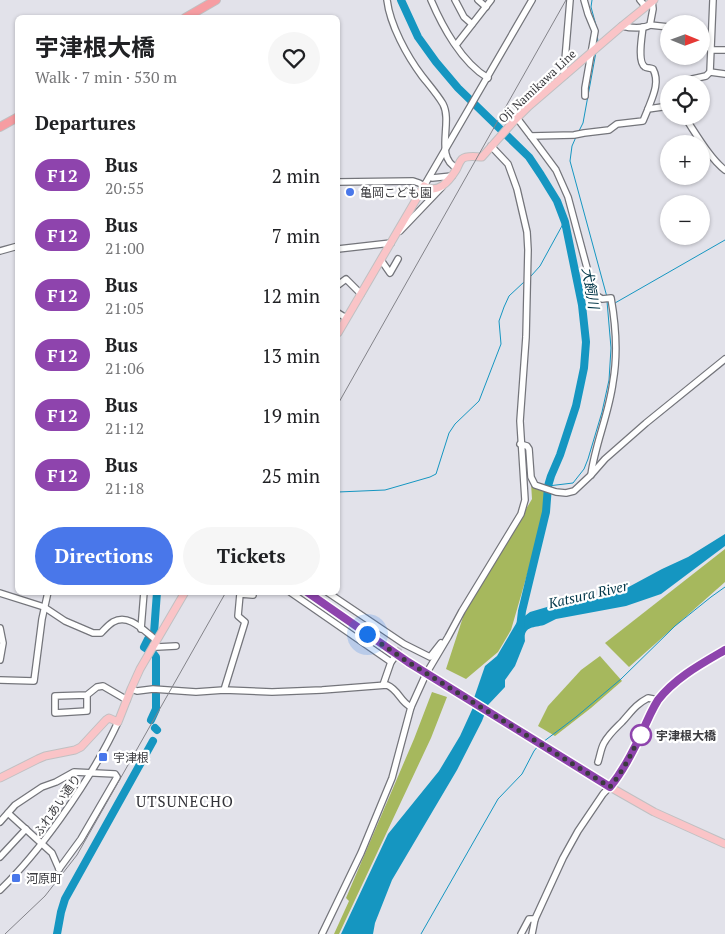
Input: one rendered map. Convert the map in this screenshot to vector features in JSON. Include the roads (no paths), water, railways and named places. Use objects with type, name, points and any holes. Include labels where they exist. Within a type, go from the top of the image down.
[{"type":"highway","points":[[190,15],[216,0]]},
{"type":"highway","points":[[0,127],[15,119]]},
{"type":"main road","name":"Oji Namikawa Line","points":[[442,186],[452,176],[462,160],[472,156],[482,157],[516,119],[653,0]]},
{"type":"main road","points":[[392,240],[424,186],[432,190],[442,186]]},
{"type":"main road","name":"Oji Namikawa Line","points":[[340,329],[392,240]]},
{"type":"main road","points":[[0,778],[38,759],[81,747],[109,718],[118,722],[130,689],[148,654],[183,595]]},
{"type":"main road","points":[[311,595],[426,674],[590,775],[654,812],[725,844]]},
{"type":"street","points":[[387,0],[401,44],[443,105],[446,114],[446,154],[451,165],[457,168]]},
{"type":"street","points":[[431,0],[446,32],[481,74],[488,78]]},
{"type":"street","points":[[455,0],[464,18],[472,24]]},
{"type":"street","points":[[478,0],[486,7]]},
{"type":"street","points":[[456,45],[491,0]]},
{"type":"street","points":[[340,182],[413,181],[424,186],[532,0]]},
{"type":"street","points":[[565,75],[570,0]]},
{"type":"street","points":[[584,0],[595,31],[585,96]]},
{"type":"street","points":[[640,0],[645,6]]},
{"type":"street","points":[[650,25],[653,0]]},
{"type":"street","points":[[707,75],[710,72],[713,0]]},
{"type":"street","points":[[622,26],[660,26]]},
{"type":"street","points":[[531,136],[574,135],[610,130],[618,124],[643,121],[656,88],[656,81],[653,69],[642,66],[640,54],[643,27]]},
{"type":"street","points":[[711,50],[725,50]]},
{"type":"street","points":[[710,72],[725,74]]},
{"type":"street","points":[[648,109],[660,107]]},
{"type":"street","points":[[516,119],[556,170],[568,197],[594,294],[602,299],[611,298],[615,318],[616,351],[613,382],[591,475]]},
{"type":"street","points":[[690,125],[709,152],[725,170]]},
{"type":"street","points":[[322,934],[361,853],[392,778],[411,707],[426,674],[462,611],[522,514],[525,500],[520,420],[526,338],[527,232],[517,189],[508,164],[492,145]]},
{"type":"street","points":[[432,178],[452,176]]},
{"type":"street","name":"Oji Namikawa Line","points":[[392,240],[442,186]]},
{"type":"street","points":[[340,249],[392,240]]},
{"type":"street","points":[[0,251],[15,247]]},
{"type":"street","points":[[380,260],[390,273],[398,259]]},
{"type":"street","points":[[340,284],[346,279],[360,294]]},
{"type":"street","points":[[340,314],[346,318]]},
{"type":"street","points":[[520,444],[528,446],[530,477],[535,485],[556,492],[566,493],[574,491],[605,459],[646,423],[725,359]]},
{"type":"street","points":[[0,593],[44,607],[65,621],[93,633],[101,633],[110,623],[122,619],[129,620],[141,629],[157,647],[176,646]]},
{"type":"street","points":[[0,680],[34,680],[47,595]]},
{"type":"street","points":[[141,629],[144,595]]},
{"type":"street","points":[[224,690],[245,622],[238,616],[240,595]]},
{"type":"street","points":[[295,595],[392,660],[384,685]]},
{"type":"street","points":[[329,595],[334,601],[402,646],[430,657],[443,640],[448,637]]},
{"type":"street","points":[[0,628],[2,643],[0,660]]},
{"type":"street","points":[[532,934],[536,919],[563,858],[603,794],[617,779],[657,702],[678,680],[725,650]]},
{"type":"street","points":[[130,689],[137,691],[155,689],[196,692],[224,690],[272,692],[384,685],[395,690],[402,701],[411,707]]},
{"type":"street","points":[[87,695],[87,711],[55,714],[54,696],[87,695],[97,687],[103,686],[126,700]]},
{"type":"street","points":[[598,762],[604,744],[613,730],[630,712],[639,703],[648,698],[657,702]]},
{"type":"street","name":"ふれあい通り","points":[[0,890],[12,879],[42,843],[91,774],[118,722]]},
{"type":"street","points":[[0,822],[15,805],[42,787],[74,772],[115,774],[117,777],[81,839],[59,869],[52,853],[8,813]]},
{"type":"street","points":[[0,857],[26,829]]},
{"type":"street","points":[[521,934],[529,919],[536,919]]},
{"type":"water","points":[[725,534],[725,546],[661,594],[626,606],[556,619],[527,630],[525,641],[515,666],[505,680],[505,687],[488,705],[457,770],[392,880],[375,923],[373,934],[341,934],[388,834],[439,771],[460,736],[476,701],[474,698],[485,666],[497,656],[517,622],[530,612],[564,602],[601,597],[623,590],[688,557]]},
{"type":"waterway","name":"犬飼川","points":[[401,0],[418,37],[436,62],[458,88],[529,157],[557,201],[565,222],[582,305],[586,342],[584,368],[576,406],[548,486],[546,512],[522,611],[520,628]]},
{"type":"waterway","points":[[592,0],[591,7],[597,29]]},
{"type":"waterway","points":[[597,32],[598,43]]},
{"type":"waterway","points":[[579,131],[583,123],[596,52]]},
{"type":"waterway","points":[[576,137],[572,146],[570,161],[607,297]]},
{"type":"waterway","points":[[531,276],[540,266],[565,222]]},
{"type":"waterway","points":[[615,303],[725,240]]},
{"type":"waterway","points":[[340,492],[385,490],[436,474],[449,433],[455,424],[479,401],[501,344],[499,321],[504,307],[509,296],[524,282]]},
{"type":"waterway","points":[[548,486],[573,483],[584,469],[588,459],[609,380],[611,348],[607,301]]},
{"type":"waterway","points":[[543,742],[621,679],[675,626],[725,587]]},
{"type":"waterway","points":[[154,633],[157,595]]},
{"type":"waterway","points":[[148,639],[144,647],[156,657],[156,709],[151,720]]},
{"type":"waterway","points":[[57,934],[65,899],[153,741]]},
{"type":"waterway","points":[[421,934],[498,799],[522,774],[538,746]]},
{"type":"tunnel","points":[[394,658],[400,648]]},
{"type":"railway","points":[[340,400],[566,0]]},
{"type":"railway","points":[[5,934],[45,896],[77,855],[224,595]]},
{"type":"place","name":"亀岡こども園","points":[[350,192]]},
{"type":"place","name":"宇津根大橋","points":[[641,735]]},
{"type":"place","name":"宇津根","points":[[103,757]]},
{"type":"place","name":"河原町","points":[[16,878]]},
{"type":"district","name":"UTSUNECHO","points":[[185,801]]},
{"type":"water label","name":"Katsura River","points":[[588,594]]}]
